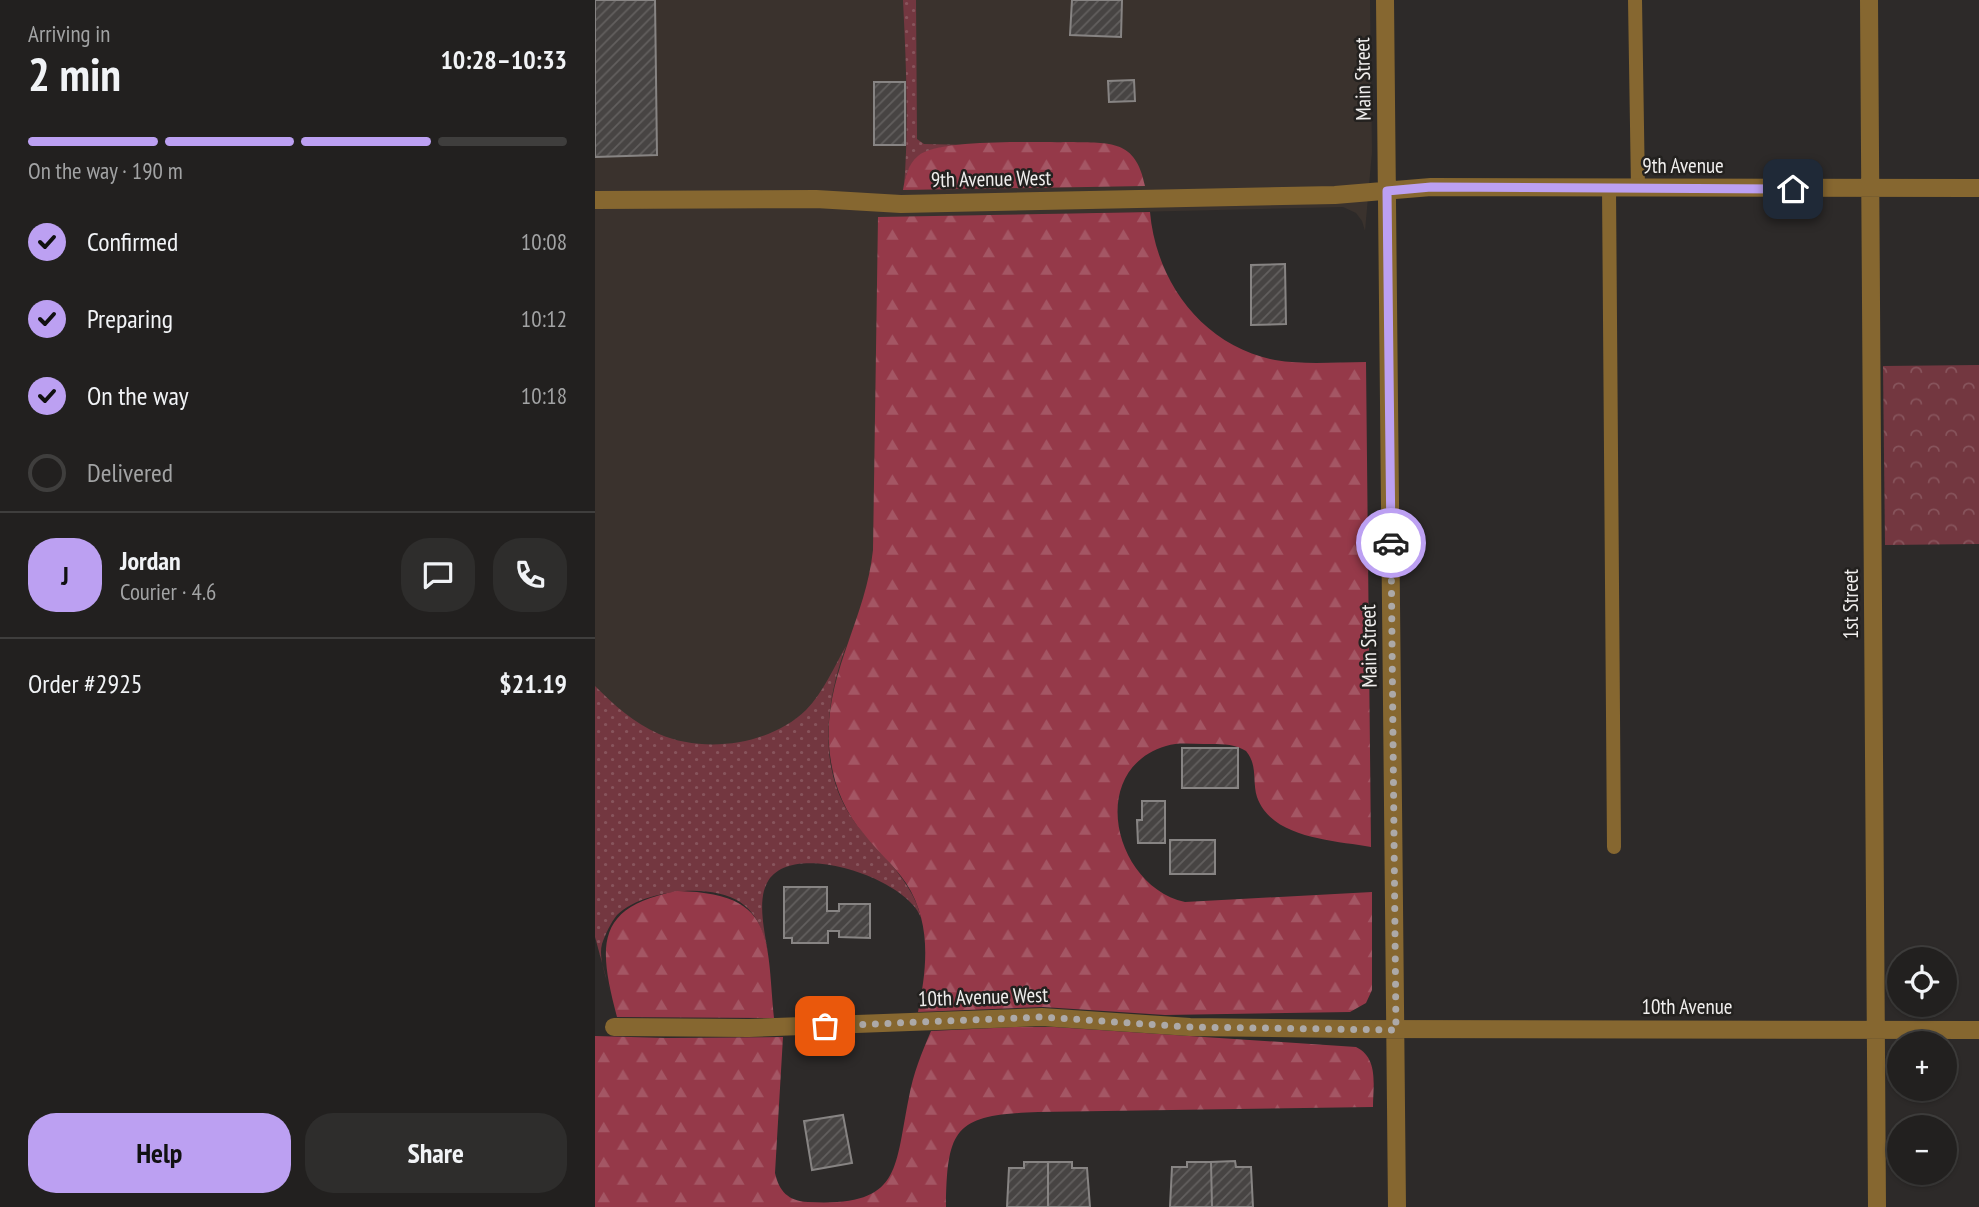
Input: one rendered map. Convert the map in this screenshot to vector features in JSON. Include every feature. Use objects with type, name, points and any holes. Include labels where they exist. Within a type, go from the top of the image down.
[{"type":"street","name":"Main Street","points":[[1385,0],[1397,1207]]},
{"type":"street","name":"1st Street","points":[[1869,0],[1877,1207]]},
{"type":"street","name":"9th Avenue","points":[[1387,191],[1431,187],[1979,188]]},
{"type":"street","name":"9th Avenue West","points":[[595,200],[816,199],[901,204],[1335,195],[1387,191]]},
{"type":"street","name":"10th Avenue West","points":[[614,1027],[764,1028],[1042,1017],[1189,1027],[1396,1030]]},
{"type":"street","name":"10th Avenue","points":[[1396,1030],[1979,1030]]},
{"type":"lane","points":[[1635,0],[1638,189]]},
{"type":"lane","points":[[1609,188],[1614,847]]},
{"type":"shaded area","points":[[595,0],[1370,0],[1372,152],[1365,231],[1356,213],[1343,207],[924,217],[929,752],[595,754]]},
{"type":"green space","points":[[903,0],[916,0],[917,139],[924,144],[969,145],[935,149],[918,157],[907,174],[904,187],[907,117]]},
{"type":"green space","points":[[1014,142],[1109,144],[1128,152],[1141,171],[1145,186],[903,190],[912,163],[929,150],[967,144]]},
{"type":"green space","points":[[1150,212],[1154,238],[1173,286],[1205,325],[1226,341],[1249,352],[1286,362],[1366,362],[1371,847],[1306,835],[1276,822],[1265,811],[1257,797],[1250,756],[1241,748],[1225,745],[1171,745],[1141,759],[1125,778],[1118,802],[1119,827],[1127,852],[1141,874],[1161,892],[1185,902],[1372,892],[1372,990],[1366,1003],[1350,1012],[1165,1015],[1043,1007],[918,1012],[925,962],[924,930],[920,914],[906,883],[847,809],[833,772],[829,733],[836,680],[861,604],[873,550],[878,217]]},
{"type":"green space","points":[[1979,365],[1979,544],[1885,545],[1883,366]]},
{"type":"green space","points":[[846,646],[830,711],[829,755],[833,777],[852,818],[903,880],[914,898],[921,918],[912,903],[873,878],[822,864],[799,864],[780,870],[767,883],[764,891],[763,918],[768,953],[759,925],[751,912],[740,902],[711,892],[677,892],[643,900],[628,906],[617,915],[602,944],[603,965],[595,937],[595,686],[641,725],[659,734],[696,744],[736,743],[774,731],[806,710],[823,688]]},
{"type":"green space","points":[[677,891],[709,894],[733,900],[749,911],[760,925],[766,943],[774,1018],[617,1017],[607,969],[609,933],[617,919],[630,907]]},
{"type":"green space","points":[[1054,1027],[1356,1047],[1368,1058],[1371,1065],[1374,1082],[1373,1107],[1038,1112],[989,1117],[973,1122],[962,1130],[954,1142],[949,1158],[946,1207],[595,1207],[595,1036],[783,1037],[775,1173],[777,1179],[785,1194],[795,1200],[839,1202],[861,1198],[877,1190],[888,1179],[900,1145],[913,1080],[931,1031]]},
{"type":"building","points":[[595,0],[655,0],[657,155],[595,157]]},
{"type":"building","points":[[1072,0],[1122,0],[1121,37],[1070,35]]},
{"type":"building","points":[[1134,80],[1135,101],[1109,102],[1108,81]]},
{"type":"building","points":[[874,82],[905,82],[905,145],[874,145]]},
{"type":"building","points":[[1285,264],[1286,324],[1251,325],[1251,265]]},
{"type":"building","points":[[1182,748],[1238,748],[1238,788],[1182,788]]},
{"type":"building","points":[[1142,801],[1165,801],[1165,843],[1138,843],[1137,820],[1142,820]]},
{"type":"building","points":[[1170,840],[1215,840],[1215,874],[1170,874]]},
{"type":"building","points":[[784,887],[827,887],[827,911],[839,911],[839,904],[870,904],[870,938],[839,937],[839,931],[828,931],[828,943],[792,943],[792,938],[784,938]]},
{"type":"building","points":[[843,1115],[852,1163],[812,1170],[804,1121]]},
{"type":"building","points":[[1235,1161],[1236,1167],[1251,1167],[1253,1207],[1212,1207],[1211,1162]]},
{"type":"building","points":[[1024,1162],[1048,1162],[1048,1207],[1007,1207],[1009,1168],[1024,1168]]},
{"type":"building","points":[[1048,1162],[1072,1162],[1072,1168],[1087,1168],[1090,1207],[1048,1207]]},
{"type":"building","points":[[1187,1162],[1211,1162],[1212,1207],[1170,1207],[1172,1167],[1187,1167]]},
{"type":"way so far","points":[[825,1026],[1042,1017],[1189,1027],[1396,1030],[1391,543]]},
{"type":"route","points":[[1391,543],[1387,191],[1431,187],[1793,189]]}]
